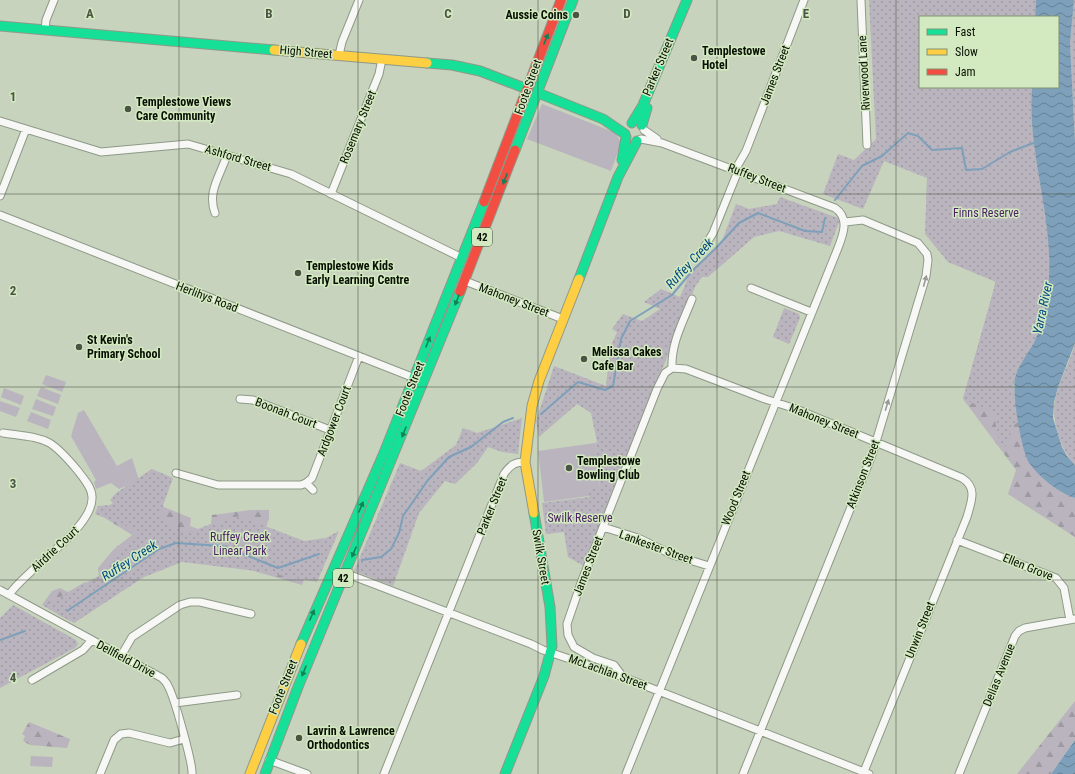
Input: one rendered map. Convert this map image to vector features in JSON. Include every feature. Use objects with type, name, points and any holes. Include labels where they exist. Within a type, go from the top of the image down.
[{"type":"main road","name":"Foote Street","points":[[250,774],[307,629],[360,510],[414,378],[562,0]]},
{"type":"main road","name":"Foote Street","points":[[265,774],[298,687],[465,281],[573,0]]},
{"type":"main road","name":"Parker Street","points":[[525,462],[532,406],[539,381],[618,178],[641,134],[687,0]]},
{"type":"main road","name":"Parker Street","points":[[618,178],[626,148],[625,129],[643,105],[683,11]]},
{"type":"main road","name":"High Street","points":[[0,26],[339,55],[467,68],[494,76],[603,119],[626,135],[631,141],[641,134],[637,122],[631,123],[603,119]]},
{"type":"main road","name":"Swilk Street","points":[[525,462],[550,607],[553,630],[551,652]]},
{"type":"main road","points":[[334,568],[345,573]]},
{"type":"main road","points":[[505,774],[544,676],[551,652]]},
{"type":"main road","points":[[256,756],[270,760]]},
{"type":"street","points":[[44,30],[54,0]]},
{"type":"street","points":[[339,55],[342,42],[359,0]]},
{"type":"street","name":"James Street","points":[[705,246],[713,233],[738,171],[804,0]]},
{"type":"street","name":"Riverwood Lane","points":[[860,0],[867,145]]},
{"type":"street","name":"Rosemary Street","points":[[331,194],[379,74],[382,59]]},
{"type":"street","name":"Ashford Street","points":[[0,121],[101,152],[188,144],[227,155],[291,174],[462,258]]},
{"type":"street","points":[[0,196],[26,129]]},
{"type":"street","name":"Ruffey Street","points":[[641,134],[835,208],[840,212],[845,222]]},
{"type":"street","points":[[215,214],[211,201],[212,194],[227,155]]},
{"type":"street","name":"Herlihys Road","points":[[0,215],[424,382]]},
{"type":"street","name":"Atkinson Street","points":[[743,774],[876,443],[926,276],[928,260],[923,248],[911,239],[863,220],[853,219],[845,222]]},
{"type":"street","name":"Wood Street","points":[[626,774],[838,248],[845,222]]},
{"type":"street","name":"Mahoney Street","points":[[465,281],[563,319]]},
{"type":"street","points":[[751,288],[811,312]]},
{"type":"street","points":[[672,368],[675,340],[692,299]]},
{"type":"street","name":"Ardgower Court","points":[[306,483],[312,478],[359,356]]},
{"type":"street","name":"James Street","points":[[623,677],[616,666],[593,658],[574,647],[567,632],[570,614],[661,378],[668,370],[672,368]]},
{"type":"street","name":"Mahoney Street","points":[[672,368],[686,369],[776,402],[962,478],[971,486]]},
{"type":"street","name":"Boonah Court","points":[[240,399],[253,400],[330,430]]},
{"type":"street","name":"Airdrie Court","points":[[3,433],[38,438],[54,445],[61,451],[85,481],[92,497],[91,507],[82,523],[18,583],[9,595]]},
{"type":"street","name":"Parker Street","points":[[384,774],[504,474],[508,467],[516,462],[525,462]]},
{"type":"street","points":[[176,473],[202,481],[226,485],[301,485],[306,483],[313,490]]},
{"type":"street","name":"Unwin Street","points":[[865,773],[972,502],[973,491],[971,486]]},
{"type":"street","name":"Lankester Street","points":[[603,527],[638,538],[673,555],[709,566]]},
{"type":"street","name":"Ellen Grove","points":[[957,540],[1056,578],[1061,582],[1064,588],[1072,620]]},
{"type":"street","name":"McLachlan Street","points":[[345,573],[551,652],[660,691],[865,773]]},
{"type":"street","name":"Dellfield Drive","points":[[0,590],[91,641],[162,678],[168,685],[175,704],[190,760],[192,774]]},
{"type":"street","points":[[121,656],[132,637],[180,605],[190,602],[200,602],[251,614]]},
{"type":"street","name":"Dellas Avenue","points":[[959,774],[1018,631],[1025,628],[1072,620]]},
{"type":"street","points":[[32,680],[83,650],[91,641]]},
{"type":"street","points":[[175,704],[236,695]]},
{"type":"street","points":[[100,774],[114,740],[121,734],[129,733],[170,743],[184,739]]},
{"type":"street","points":[[270,760],[307,774]]},
{"type":"green space","name":"Finns Reserve","points":[[869,0],[1036,0],[1035,16],[919,16],[919,88],[1032,88],[1031,111],[1033,135],[1047,229],[1049,277],[1047,301],[1041,325],[1015,378],[1013,396],[1019,422],[1014,424],[1005,448],[1001,446],[997,434],[994,412],[963,399],[996,282],[948,262],[925,234],[927,178],[884,161],[863,209],[823,194],[838,154],[854,160],[876,139]]},
{"type":"green space","points":[[1075,0],[1075,142],[1070,43]]},
{"type":"green space","points":[[542,104],[616,133],[621,143],[611,171],[527,139]]},
{"type":"green space","name":"Swilk Reserve","points":[[780,197],[838,218],[839,222],[830,246],[779,231],[754,237],[708,277],[702,277],[695,287],[584,566],[568,557],[564,532],[546,534],[542,503],[589,497],[588,489],[600,487],[595,443],[597,442],[591,413],[577,404],[539,437],[536,421],[554,366],[606,386],[610,348],[617,332],[612,329],[623,314],[642,321],[660,309],[644,302],[661,289],[680,297],[689,275],[722,241],[736,204],[749,209],[777,204]]},
{"type":"green space","points":[[996,281],[1025,453],[1033,467],[1052,486],[1075,498],[1075,537],[1008,494],[1016,470],[963,399]]},
{"type":"green space","points":[[784,308],[799,314],[800,318],[789,344],[773,337]]},
{"type":"green space","points":[[1075,343],[1075,465],[1061,442],[1055,420],[1054,408],[1059,386]]},
{"type":"green space","points":[[46,375],[66,382],[62,392],[42,384]]},
{"type":"green space","points":[[41,387],[61,395],[58,404],[37,396]]},
{"type":"green space","points":[[4,388],[24,396],[21,405],[1,397]]},
{"type":"green space","points":[[36,399],[56,407],[53,416],[32,409]]},
{"type":"green space","points":[[0,401],[20,408],[16,417],[0,411]]},
{"type":"green space","points":[[84,410],[117,466],[132,458],[139,480],[119,489],[111,483],[96,489],[94,482],[96,480],[71,436],[78,413]]},
{"type":"green space","points":[[31,412],[51,420],[48,429],[27,421]]},
{"type":"green space","points":[[522,418],[518,454],[502,452],[488,447],[477,463],[455,484],[445,481],[419,513],[393,586],[354,571],[400,463],[421,471],[456,445],[463,428],[477,433]]},
{"type":"green space","name":"Templestowe Bowling Club","points":[[595,443],[600,488],[589,496],[544,502],[538,451]]},
{"type":"green space","name":"Ruffey Creek Linear Park","points":[[152,469],[173,478],[160,514],[171,527],[188,533],[239,516],[304,541],[326,538],[339,531],[317,582],[264,572],[182,562],[144,577],[74,623],[44,606],[104,573],[139,531],[95,514],[98,506],[110,505],[113,503],[110,500],[116,493]]},
{"type":"green space","name":"Ruffey Creek Linear Park","points":[[154,503],[191,518],[190,526],[198,529],[211,524],[212,515],[251,510],[269,510],[269,519],[265,529],[305,577],[302,585],[244,568],[212,552],[151,565],[129,585],[70,621],[42,605],[52,591],[60,588],[68,592],[85,582],[86,584],[99,577],[98,568],[114,549],[132,535],[97,513]]},
{"type":"green space","points":[[13,605],[76,640],[78,644],[75,648],[0,688],[0,618]]},
{"type":"green space","points":[[1075,701],[1075,740],[1051,774],[1017,774]]},
{"type":"green space","points":[[29,722],[70,739],[67,748],[30,745],[23,741],[25,736],[22,734]]},
{"type":"green space","points":[[31,756],[53,757],[52,767],[30,766]]},
{"type":"water","points":[[1036,0],[1074,0],[1070,43],[1075,142],[1075,343],[1058,387],[1054,402],[1053,418],[1062,447],[1067,456],[1075,465],[1075,498],[1063,493],[1050,484],[1039,475],[1030,464],[1023,448],[1018,422],[1014,385],[1017,373],[1034,343],[1041,323],[1047,300],[1049,276],[1047,228],[1036,158],[1031,111],[1032,88],[1059,88],[1059,16],[1035,16]]},
{"type":"water","points":[[1075,740],[1075,774],[1051,774]]},
{"type":"waterway","name":"Ruffey Creek","points":[[835,200],[862,166],[882,156],[908,133],[918,136],[932,150],[962,148],[966,170],[982,169],[1010,152],[1036,142]]},
{"type":"waterway","name":"Ruffey Creek","points":[[541,414],[578,382],[605,390],[613,386],[621,339],[630,321],[672,295],[693,270],[739,223],[758,213],[805,231],[822,232],[825,218]]},
{"type":"waterway","name":"Ruffey Creek","points":[[362,560],[381,557],[391,549],[399,533],[403,516],[428,480],[449,457],[471,447],[503,422],[513,418]]},
{"type":"waterway","name":"Ruffey Creek","points":[[67,611],[159,549],[176,543],[223,546],[278,568],[319,554]]},
{"type":"waterway","name":"Ruffey Creek","points":[[0,640],[25,631]]},
{"type":"traffic: fast","points":[[515,150],[573,0]]},
{"type":"traffic: fast","points":[[632,123],[643,105],[687,0]]},
{"type":"traffic: fast","points":[[0,26],[274,50]]},
{"type":"traffic: fast","points":[[427,63],[452,65],[480,71],[527,89]]},
{"type":"traffic: fast","points":[[538,93],[603,119],[625,134]]},
{"type":"traffic: fast","points":[[642,125],[647,108]]},
{"type":"traffic: fast","points":[[622,160],[626,137]]},
{"type":"traffic: fast","points":[[579,279],[618,177],[637,141]]},
{"type":"traffic: fast","points":[[301,644],[384,453],[484,202]]},
{"type":"traffic: fast","points":[[265,774],[298,687],[460,292]]},
{"type":"traffic: fast","points":[[505,774],[544,676],[552,646],[550,607],[534,513]]},
{"type":"traffic: slow","points":[[274,50],[427,63]]},
{"type":"traffic: slow","points":[[534,513],[525,462],[532,406],[539,381],[579,279]]},
{"type":"traffic: slow","points":[[250,774],[301,644]]},
{"type":"traffic: jam","points":[[484,202],[561,0]]},
{"type":"traffic: jam","points":[[460,292],[515,150]]},
{"type":"place","name":"Aussie Coins","points":[[576,15]]},
{"type":"place","name":"Templestowe Hotel","points":[[694,58]]},
{"type":"place","name":"Templestowe Views Care Community","points":[[128,109]]},
{"type":"place","name":"Templestowe Kids Early Learning Centre","points":[[298,273]]},
{"type":"place","name":"St Kevin's Primary School","points":[[79,347]]},
{"type":"place","name":"Melissa Cakes Cafe Bar","points":[[584,359]]},
{"type":"place","name":"Templestowe Bowling Club","points":[[569,468]]},
{"type":"place","name":"Lavrin & Lawrence Orthodontics","points":[[299,738]]},
{"type":"water label","name":"Yarra River","points":[[1042,308]]}]
